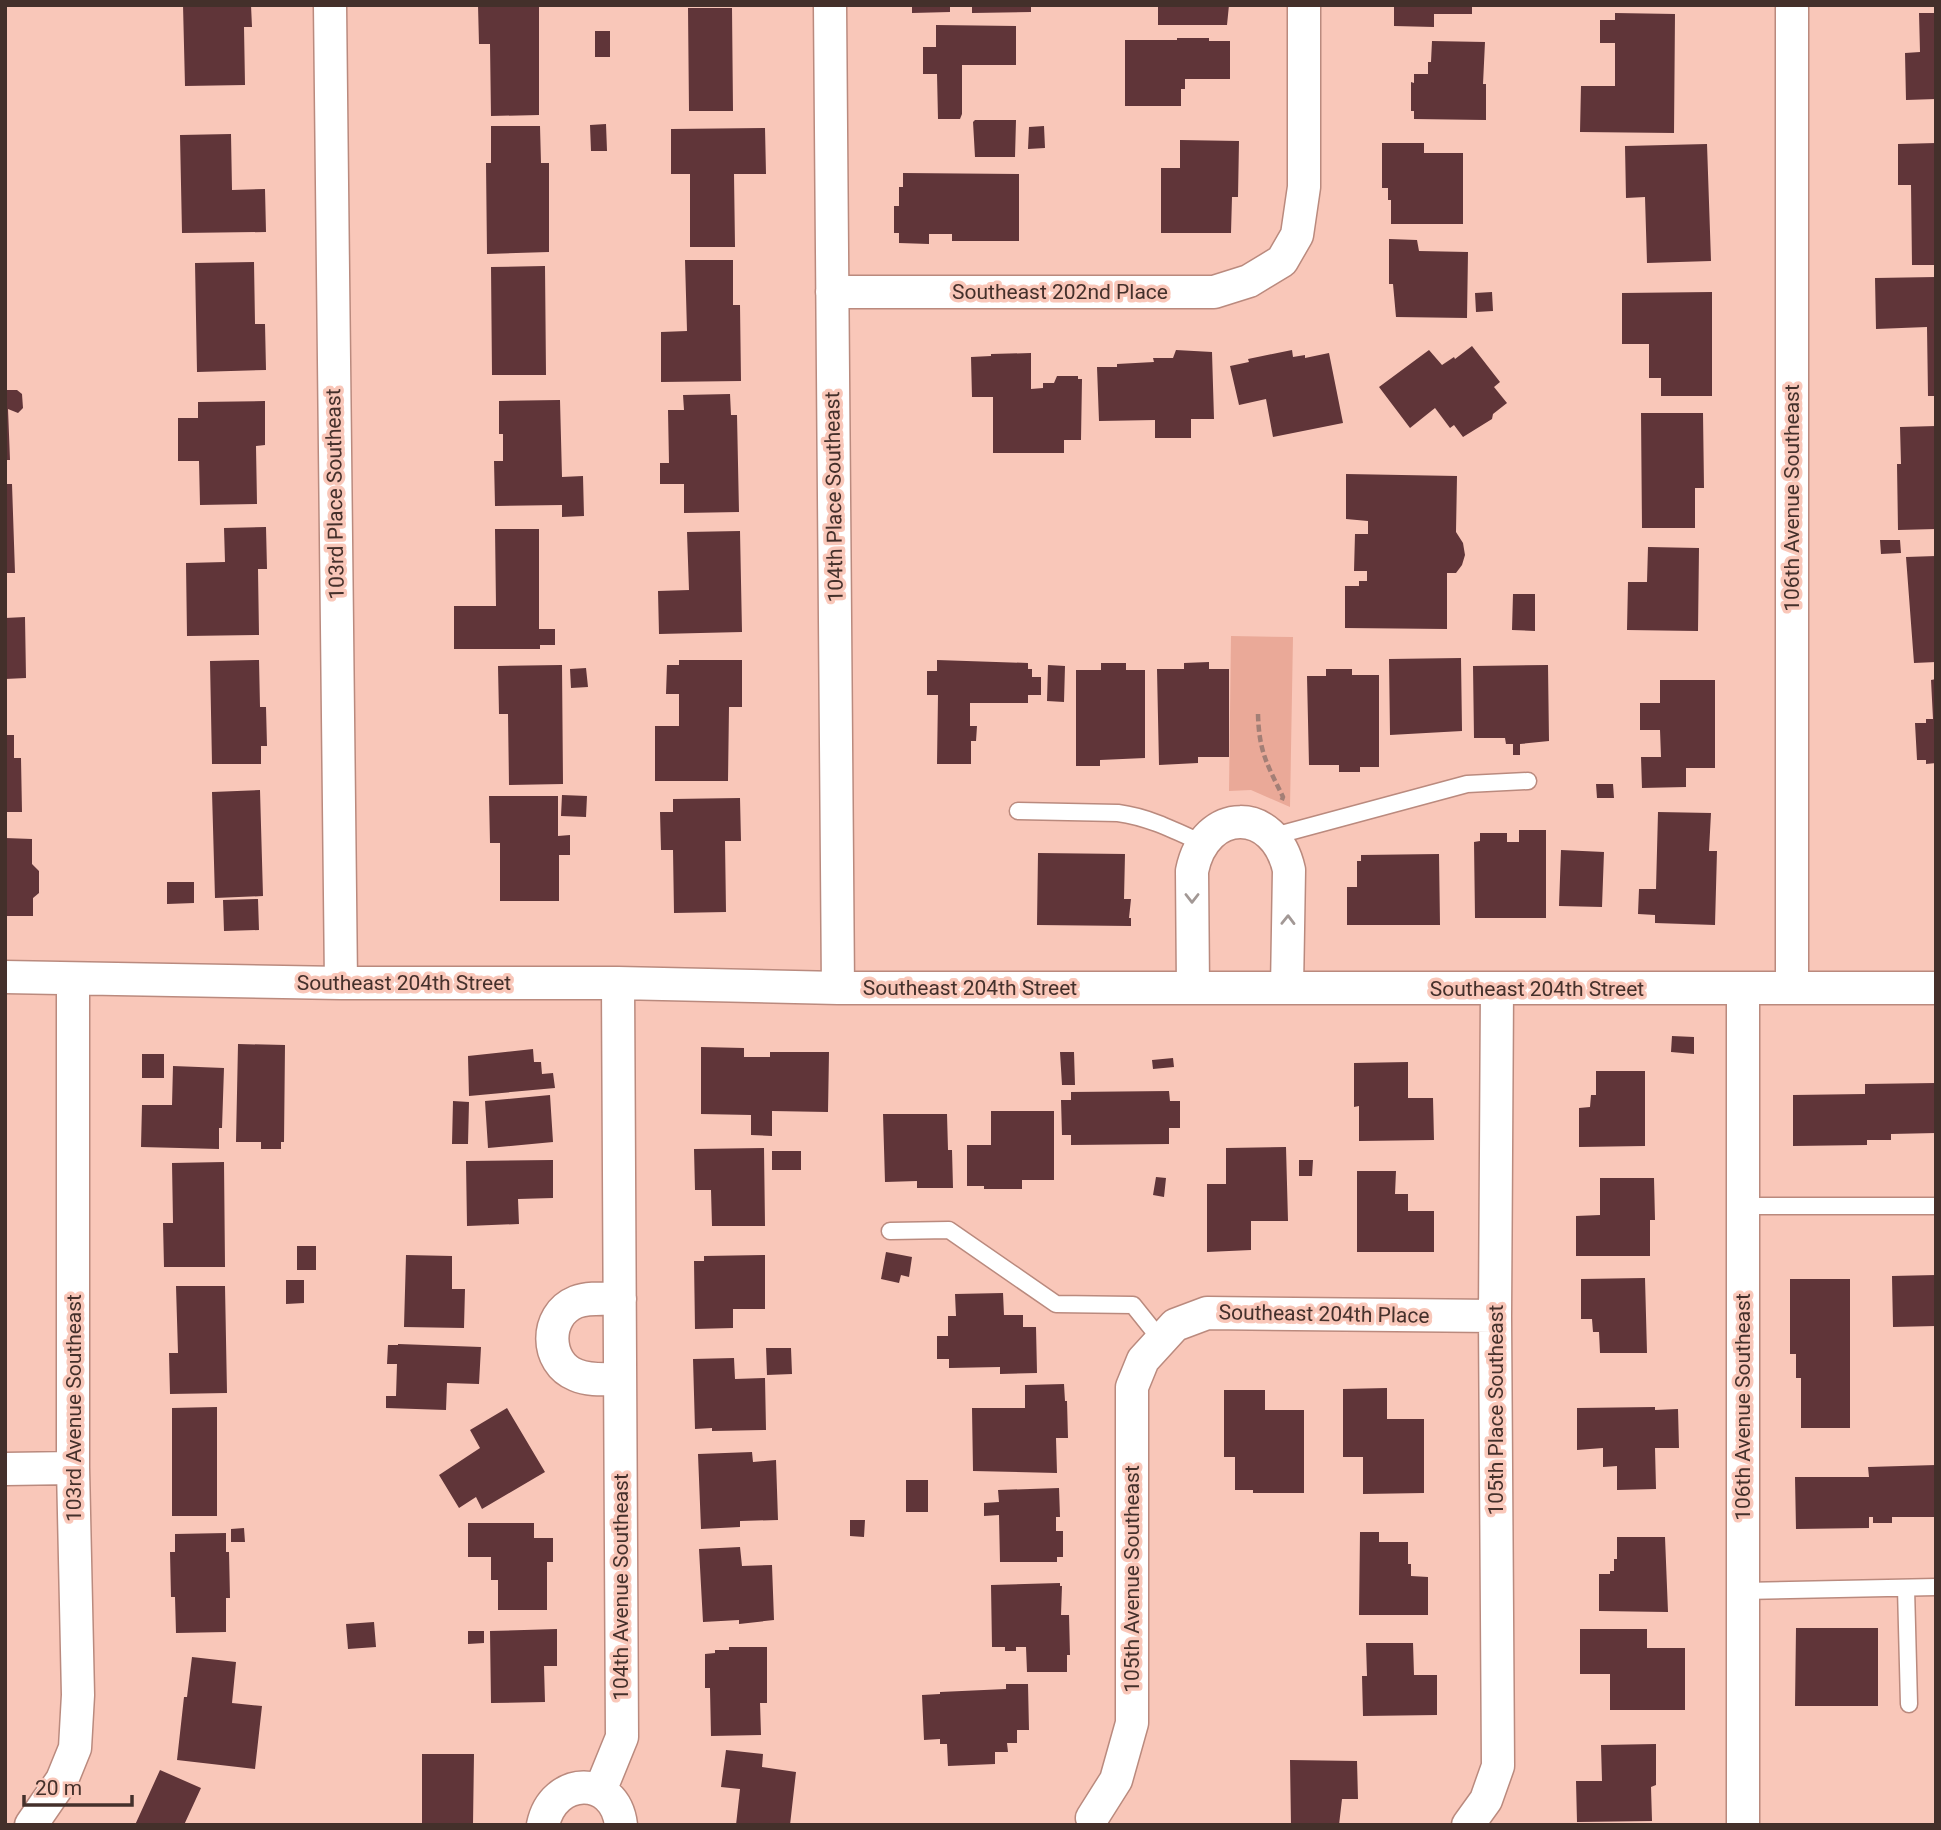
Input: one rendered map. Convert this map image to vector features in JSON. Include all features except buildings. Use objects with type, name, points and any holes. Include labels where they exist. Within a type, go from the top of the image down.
[{"type":"street","name":"103rd Place Southeast","points":[[330,5],[341,984]]},
{"type":"street","name":"104th Place Southeast","points":[[830,5],[838,988]]},
{"type":"street","name":"Southeast 202nd Place","points":[[832,292],[1214,292],[1249,281],[1282,261],[1297,235],[1304,187],[1304,5]]},
{"type":"street","name":"106th Avenue Southeast","points":[[1793,8],[1793,988]]},
{"type":"street","points":[[1193,988],[1192,871],[1196,852],[1206,836],[1222,826],[1240,822],[1258,826],[1272,835],[1285,852],[1289,870],[1287,988]]},
{"type":"street","name":"Southeast 204th Street","points":[[5,976],[341,984],[618,983],[838,988],[1936,988]]},
{"type":"street","name":"103rd Avenue Southeast","points":[[31,1825],[62,1780],[75,1748],[78,1695],[73,1468],[73,979]]},
{"type":"street","name":"104th Avenue Southeast","points":[[600,1791],[622,1737],[618,983]]},
{"type":"street","name":"105th Place Southeast","points":[[1468,1825],[1486,1800],[1498,1766],[1495,1316],[1497,988]]},
{"type":"street","name":"106th Avenue Southeast","points":[[1743,989],[1743,1825]]},
{"type":"street","points":[[620,1299],[591,1299],[576,1303],[562,1312],[554,1325],[551,1340],[559,1362],[577,1376],[620,1379]]},
{"type":"street","name":"Southeast 204th Place","points":[[1161,1340],[1175,1325],[1208,1313],[1495,1316]]},
{"type":"street","name":"105th Avenue Southeast","points":[[1092,1818],[1116,1780],[1132,1723],[1132,1387],[1143,1360],[1161,1340]]},
{"type":"street","points":[[5,1469],[73,1468]]},
{"type":"street","points":[[543,1825],[547,1809],[556,1797],[570,1789],[585,1787],[600,1791],[612,1801],[620,1814],[621,1825]]},
{"type":"lane","points":[[1272,835],[1467,784],[1528,781]]},
{"type":"lane","points":[[1018,811],[1134,815],[1160,823],[1202,843]]},
{"type":"lane","points":[[1743,1206],[1936,1206]]},
{"type":"lane","points":[[890,1231],[949,1230],[1056,1304],[1133,1306],[1161,1340]]},
{"type":"lane","points":[[1743,1591],[1936,1587]]},
{"type":"lane","points":[[1906,1588],[1909,1704]]},
{"type":"path","points":[[1258,713],[1262,754],[1283,797],[1272,835]]},
{"type":"shaded area","points":[[1231,636],[1293,637],[1290,807],[1251,790],[1229,791]]}]
